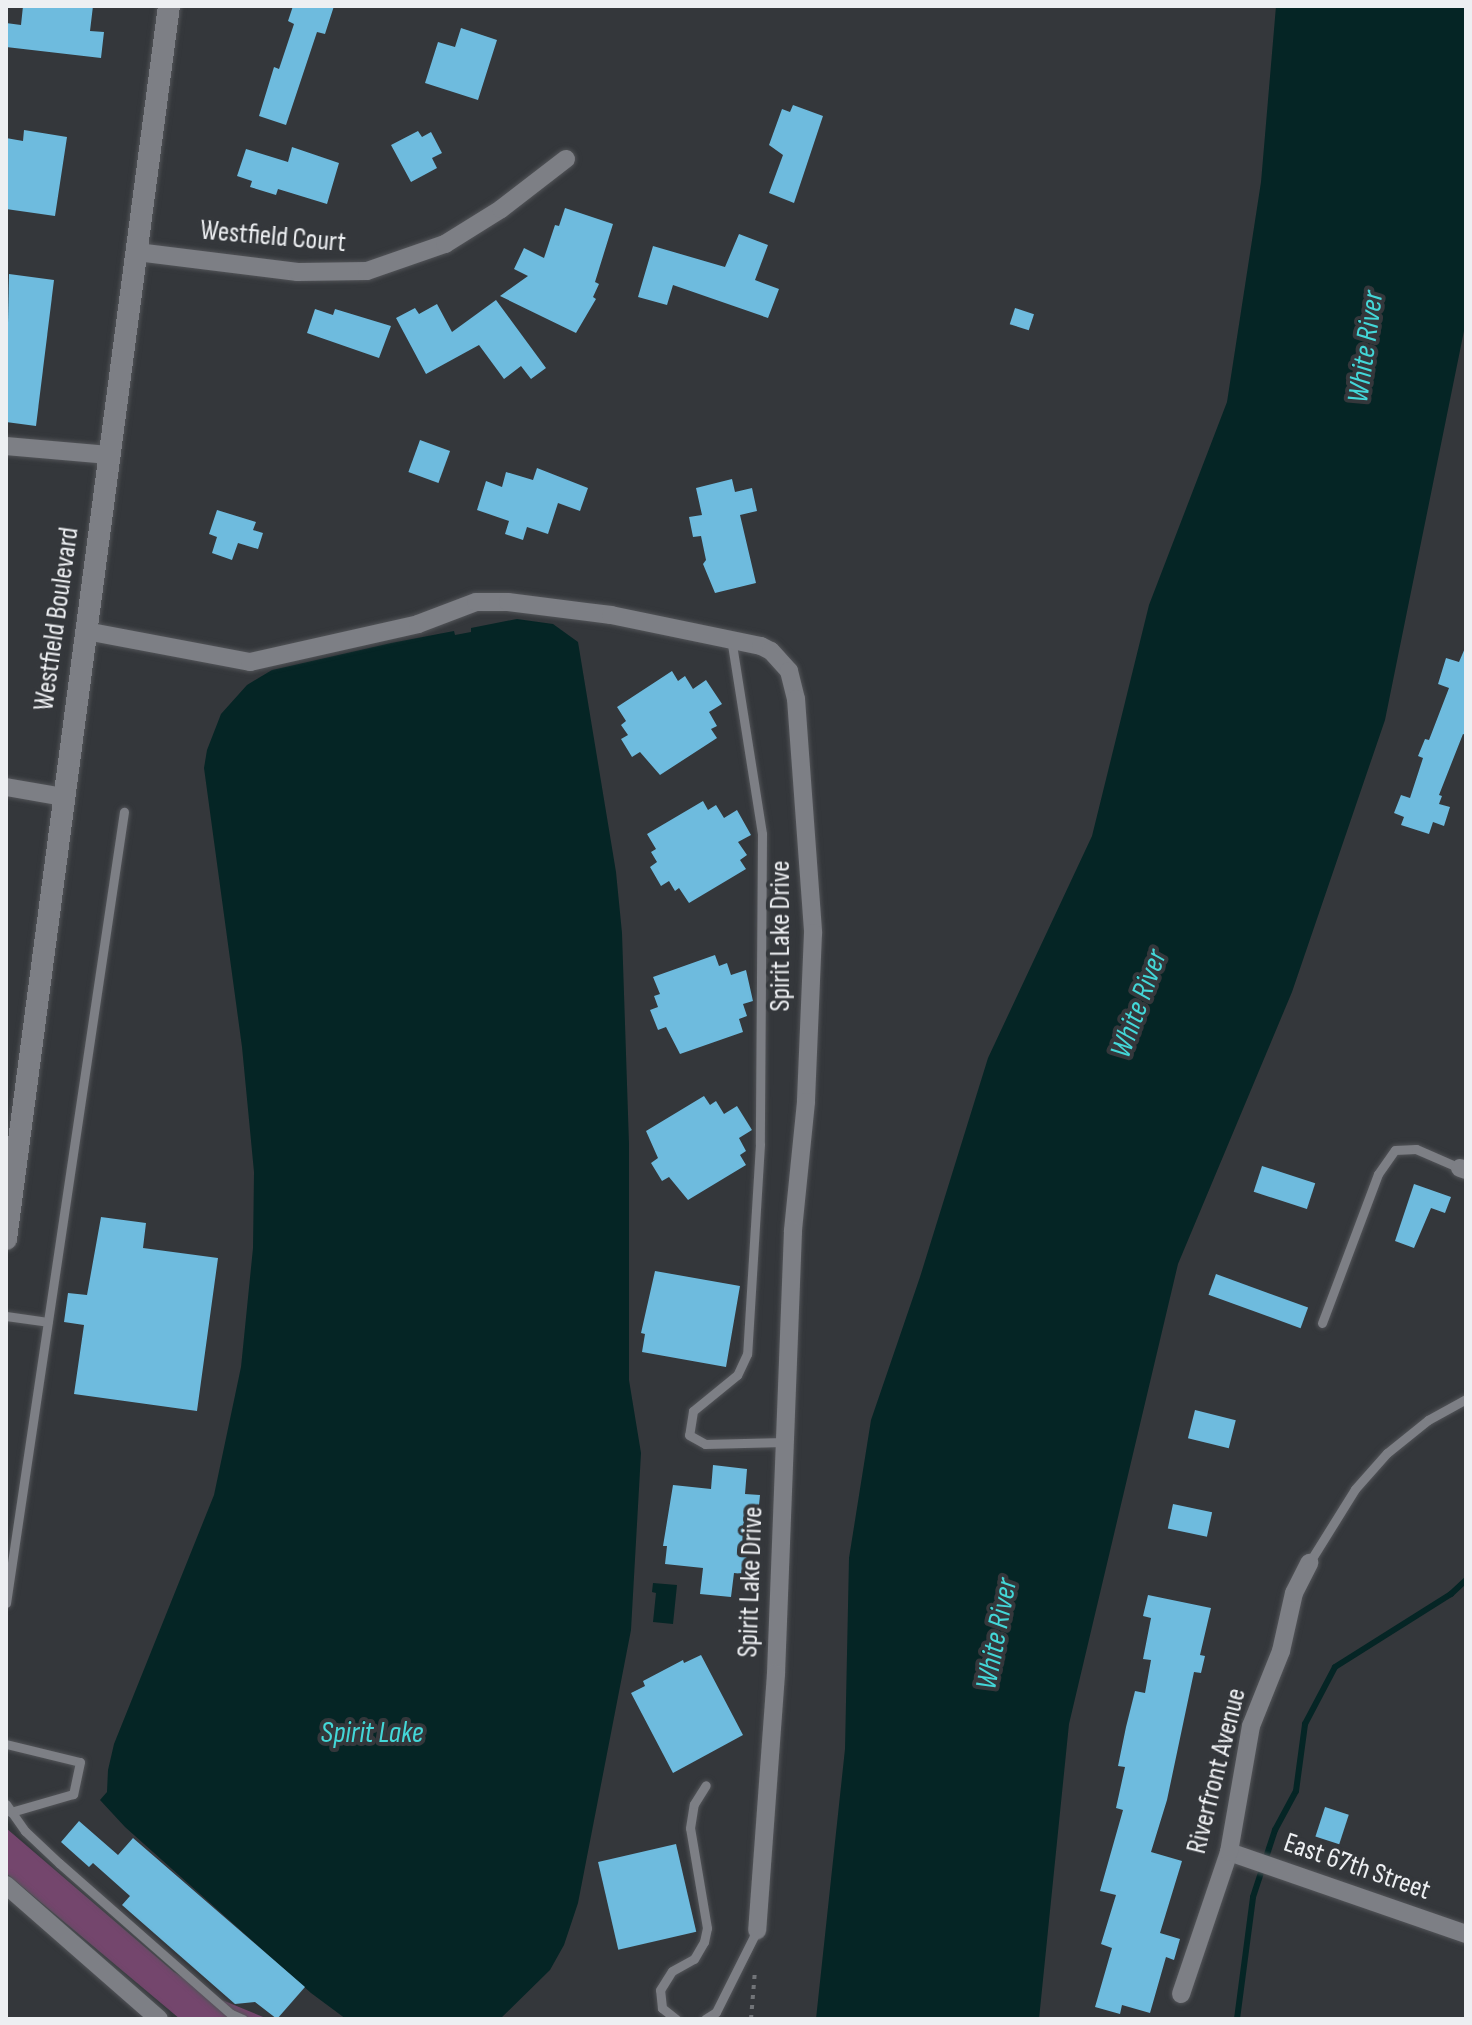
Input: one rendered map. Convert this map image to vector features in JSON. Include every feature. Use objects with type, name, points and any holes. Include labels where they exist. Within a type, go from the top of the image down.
[{"type":"street","name":"Westfield Boulevard","points":[[6,1239],[169,6]]},
{"type":"street","name":"Westfield Court","points":[[137,252],[298,272],[367,271],[445,244],[501,209],[566,159]]},
{"type":"street","points":[[6,446],[109,455]]},
{"type":"street","name":"Spirit Lake Drive","points":[[86,631],[250,662],[418,624],[462,606],[492,601],[611,615],[731,638],[771,651],[791,676],[796,699],[813,933],[806,1102],[793,1231],[776,1674],[757,1930]]},
{"type":"street","points":[[6,787],[64,797]]},
{"type":"street","name":"Riverfront Avenue","points":[[1181,1994],[1229,1852],[1251,1726],[1281,1651],[1294,1593],[1309,1563]]},
{"type":"street","name":"East 67th Street","points":[[1229,1852],[1466,1934]]},
{"type":"street","points":[[6,1885],[159,2019]]},
{"type":"lane","points":[[731,638],[762,834],[759,1159],[747,1354],[737,1375],[693,1411],[689,1435],[705,1444],[784,1442]]},
{"type":"lane","points":[[6,1603],[124,812]]},
{"type":"lane","points":[[1322,1323],[1378,1174],[1395,1150],[1416,1149],[1463,1169]]},
{"type":"lane","points":[[6,1316],[48,1322]]},
{"type":"lane","points":[[1309,1563],[1355,1489],[1387,1453],[1428,1420],[1466,1399]]},
{"type":"lane","points":[[6,1744],[80,1762],[73,1794],[9,1808],[25,1831],[59,1863],[231,2014],[243,2019]]},
{"type":"lane","points":[[676,2019],[662,2008],[660,1990],[672,1971],[694,1959],[704,1942],[707,1928],[690,1828],[694,1804],[706,1785]]},
{"type":"lane","points":[[705,2019],[716,2012],[757,1930]]},
{"type":"path","points":[[751,2019],[757,1930]]},
{"type":"shaded area","points":[[6,1828],[174,1972],[222,2000],[268,2019],[180,2019],[6,1873]]},
{"type":"water","name":"White River","points":[[1276,6],[1466,6],[1466,321],[1385,720],[1292,992],[1178,1264],[1069,1724],[1039,2019],[816,2019],[845,1749],[849,1558],[871,1420],[920,1277],[988,1058],[1092,836],[1149,605],[1227,402],[1261,182]]},
{"type":"water","name":"Spirit Lake","points":[[517,619],[553,624],[578,642],[616,872],[622,933],[629,1144],[629,1380],[641,1453],[631,1630],[578,1903],[564,1945],[550,1970],[500,2019],[346,2019],[311,1993],[125,1827],[100,1800],[107,1792],[114,1744],[214,1495],[241,1367],[253,1248],[254,1172],[242,1047],[204,768],[207,750],[221,714],[247,685],[272,670],[391,643],[454,631],[455,635],[471,632],[471,628]]},
{"type":"water","points":[[653,1583],[677,1585],[673,1624],[653,1622],[656,1593],[652,1592]]},
{"type":"building","points":[[23,6],[93,6],[90,31],[104,32],[101,58],[6,47],[6,23],[21,25]]},
{"type":"building","points":[[293,6],[334,6],[325,34],[317,32],[286,125],[259,116],[274,67],[279,69],[294,24],[288,21]]},
{"type":"building","points":[[461,28],[497,40],[478,100],[425,83],[438,42],[455,47]]},
{"type":"building","points":[[793,105],[823,116],[794,203],[769,193],[783,155],[769,145],[782,109],[790,112]]},
{"type":"building","points":[[24,130],[67,137],[55,216],[6,209],[6,138],[23,141]]},
{"type":"building","points":[[418,131],[422,137],[431,132],[442,153],[432,158],[437,168],[411,182],[391,145]]},
{"type":"building","points":[[292,147],[339,163],[327,204],[278,189],[276,195],[250,187],[252,181],[237,176],[246,149],[288,162]]},
{"type":"building","points":[[565,208],[613,224],[595,282],[599,284],[593,297],[596,299],[576,333],[500,296],[528,276],[514,269],[524,248],[544,258],[555,225],[559,226]]},
{"type":"building","points":[[739,234],[768,245],[755,280],[779,289],[768,318],[673,285],[667,305],[638,297],[653,246],[725,267]]},
{"type":"building","points":[[9,274],[54,280],[36,426],[6,422]]},
{"type":"building","points":[[496,300],[546,368],[531,379],[521,366],[504,379],[479,345],[426,374],[396,318],[415,308],[419,314],[437,304],[452,332]]},
{"type":"building","points":[[1015,308],[1034,314],[1029,330],[1010,324]]},
{"type":"building","points":[[315,309],[333,315],[335,309],[391,326],[379,358],[307,333]]},
{"type":"building","points":[[420,440],[450,451],[438,483],[408,472]]},
{"type":"building","points":[[537,468],[588,488],[580,511],[558,503],[548,534],[527,527],[523,540],[505,534],[509,521],[477,510],[486,481],[502,487],[506,472],[533,480]]},
{"type":"building","points":[[732,479],[735,492],[752,488],[757,511],[740,515],[756,583],[715,593],[703,564],[706,560],[701,536],[693,537],[689,517],[702,515],[696,488]]},
{"type":"building","points":[[217,510],[256,522],[253,530],[263,533],[258,549],[238,543],[232,560],[212,553],[217,537],[209,534]]},
{"type":"building","points":[[1465,648],[1466,735],[1463,734],[1439,795],[1442,796],[1439,804],[1450,807],[1444,826],[1433,822],[1429,834],[1401,825],[1404,817],[1394,813],[1401,795],[1410,798],[1423,758],[1418,756],[1425,739],[1429,740],[1449,688],[1438,684],[1446,658],[1459,662]]},
{"type":"building","points":[[672,671],[678,681],[685,676],[693,689],[706,680],[722,704],[709,712],[717,726],[711,729],[717,738],[660,775],[640,752],[632,757],[621,739],[628,735],[621,725],[626,721],[617,707]]},
{"type":"building","points":[[703,801],[708,810],[716,805],[724,818],[737,810],[751,835],[738,842],[747,855],[740,860],[746,869],[689,903],[679,888],[675,891],[669,881],[661,886],[650,867],[657,862],[651,852],[656,849],[647,834]]},
{"type":"building","points":[[715,955],[719,966],[727,963],[731,975],[746,970],[753,1001],[743,1004],[747,1016],[739,1019],[743,1032],[680,1054],[666,1027],[658,1030],[650,1010],[658,1007],[654,996],[660,994],[653,977]]},
{"type":"building","points":[[704,1096],[710,1105],[716,1101],[724,1114],[737,1106],[752,1130],[739,1138],[746,1151],[740,1155],[746,1165],[688,1200],[669,1177],[662,1181],[651,1163],[658,1158],[646,1131]]},
{"type":"building","points":[[1262,1166],[1315,1183],[1307,1209],[1254,1192]]},
{"type":"building","points":[[1414,1184],[1451,1197],[1445,1213],[1431,1208],[1414,1248],[1395,1241]]},
{"type":"building","points":[[101,1217],[146,1223],[143,1248],[218,1258],[197,1411],[74,1394],[84,1325],[64,1322],[68,1293],[87,1295]]},
{"type":"building","points":[[655,1271],[740,1286],[726,1367],[642,1352],[645,1334],[641,1333]]},
{"type":"building","points":[[1216,1274],[1308,1308],[1301,1328],[1208,1295]]},
{"type":"building","points":[[1195,1410],[1236,1420],[1229,1448],[1188,1438]]},
{"type":"building","points":[[713,1465],[747,1469],[745,1494],[760,1495],[752,1575],[734,1573],[731,1597],[700,1594],[703,1568],[665,1564],[667,1546],[663,1546],[673,1485],[711,1489]]},
{"type":"building","points":[[1173,1504],[1212,1512],[1207,1537],[1168,1528]]},
{"type":"building","points":[[1148,1595],[1211,1608],[1200,1655],[1205,1656],[1201,1673],[1194,1672],[1167,1800],[1151,1852],[1182,1861],[1160,1933],[1180,1939],[1174,1960],[1166,1957],[1150,2013],[1122,2005],[1120,2014],[1095,2007],[1112,1948],[1101,1944],[1116,1895],[1100,1891],[1123,1810],[1116,1808],[1125,1767],[1118,1766],[1126,1727],[1135,1691],[1145,1693],[1151,1660],[1143,1659],[1151,1618],[1143,1616]]},
{"type":"building","points":[[701,1655],[743,1735],[673,1773],[631,1693],[645,1686],[643,1681],[683,1660],[684,1663]]},
{"type":"building","points":[[1325,1807],[1349,1815],[1339,1844],[1315,1836]]},
{"type":"building","points":[[79,1821],[118,1855],[133,1838],[305,1987],[277,2019],[255,2002],[235,2004],[122,1905],[130,1896],[93,1863],[89,1867],[61,1842]]},
{"type":"building","points":[[676,1844],[696,1932],[618,1950],[598,1862]]},
{"type":"waterway","points":[[1237,2019],[1253,1897],[1275,1830],[1296,1791],[1305,1724],[1335,1667],[1451,1594],[1466,1580]]}]
